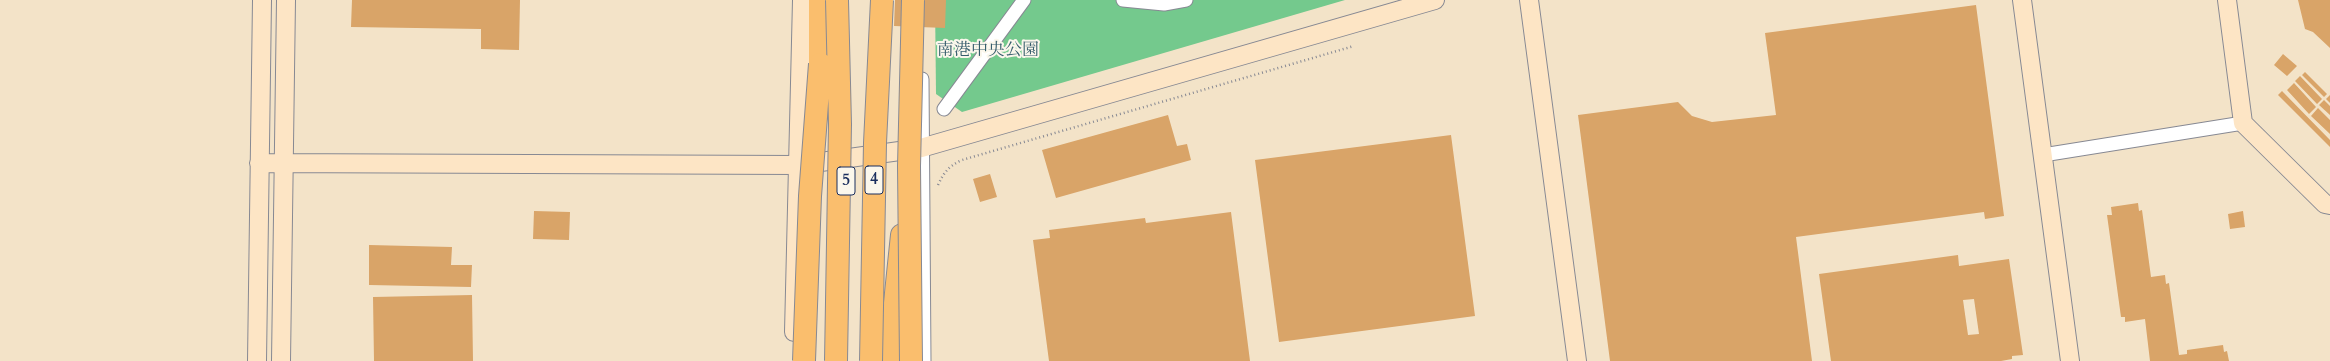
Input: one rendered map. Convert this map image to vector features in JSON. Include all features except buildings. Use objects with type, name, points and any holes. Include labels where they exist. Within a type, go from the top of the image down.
[{"type":"highway","points":[[820,0],[820,64],[824,199],[824,361]]},
{"type":"highway","points":[[836,361],[840,124],[837,0]]},
{"type":"highway","name":"5","points":[[843,361],[847,0]]},
{"type":"highway","name":"5","points":[[865,361],[868,143],[873,0]]},
{"type":"highway","name":"4","points":[[872,361],[874,143],[882,0]]},
{"type":"highway","points":[[911,361],[915,157],[913,0]]},
{"type":"highway","points":[[804,361],[810,196],[820,64]]},
{"type":"highway","points":[[889,361],[915,157]]},
{"type":"street","points":[[256,361],[258,163],[262,0]]},
{"type":"street","points":[[281,361],[286,0]]},
{"type":"street","points":[[794,361],[802,0]]},
{"type":"street","points":[[944,108],[1024,0]]},
{"type":"street","points":[[1123,0],[1164,4],[1186,0]]},
{"type":"street","points":[[258,163],[798,165],[915,157],[1435,0]]},
{"type":"street","points":[[1529,0],[1577,361]]},
{"type":"street","points":[[2022,0],[2070,361]]},
{"type":"street","points":[[2227,0],[2243,123],[2325,204],[2330,205]]},
{"type":"street","points":[[922,27],[915,157],[924,361]]},
{"type":"street","points":[[2043,155],[2243,123]]},
{"type":"path","points":[[937,191],[944,173],[951,165],[962,160],[1354,46]]},
{"type":"green space","name":"南港中央公園","points":[[935,0],[1345,0],[962,112],[936,94]]}]
